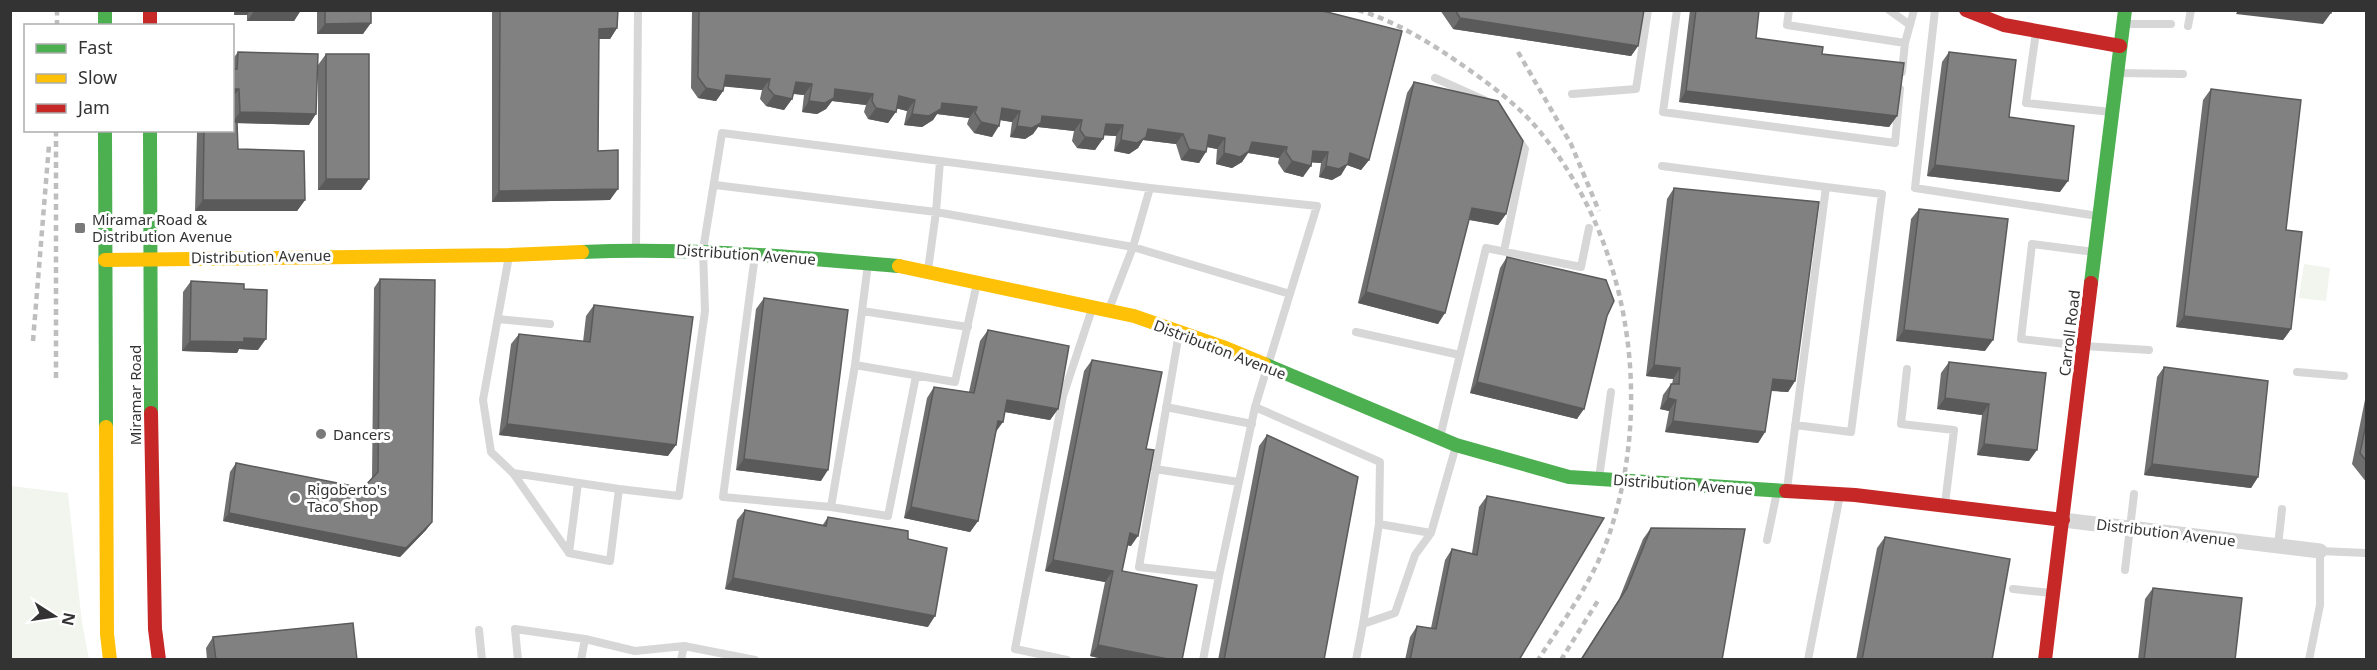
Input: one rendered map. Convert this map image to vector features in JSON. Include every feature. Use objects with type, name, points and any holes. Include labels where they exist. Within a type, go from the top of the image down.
[{"type":"street","points":[[1966,10],[2004,25],[2120,46]]},
{"type":"street","name":"Carroll Road","points":[[2045,660],[2124,17]]},
{"type":"street","name":"Miramar Road","points":[[105,132],[107,634],[110,660]]},
{"type":"street","name":"Miramar Road","points":[[150,132],[152,516],[155,629],[159,660]]},
{"type":"street","name":"Distribution Avenue","points":[[105,260],[510,255],[636,249],[755,253],[904,266],[1134,316],[1269,366],[1456,445],[1569,477],[1840,494],[2320,551]]},
{"type":"lane","points":[[636,249],[638,10]]},
{"type":"lane","points":[[1572,94],[1636,89],[1648,10]]},
{"type":"lane","points":[[1677,10],[1663,112],[1895,143],[1905,43],[1914,10]]},
{"type":"lane","points":[[1789,10],[1787,25],[1905,43]]},
{"type":"lane","points":[[1889,10],[1910,25]]},
{"type":"lane","points":[[1935,10],[1915,188],[2099,217]]},
{"type":"lane","points":[[2188,26],[2191,10]]},
{"type":"lane","points":[[2124,17],[2171,24]]},
{"type":"lane","points":[[2036,31],[2026,103],[2112,112]]},
{"type":"lane","points":[[2116,73],[2183,74]]},
{"type":"lane","points":[[1435,78],[1491,103]]},
{"type":"lane","points":[[1504,251],[1525,149],[1512,131]]},
{"type":"lane","points":[[513,473],[679,496],[705,311],[703,250],[722,133],[1317,207],[1256,407],[1203,660]]},
{"type":"lane","points":[[928,271],[940,161]]},
{"type":"lane","points":[[1662,166],[1882,194],[1851,432],[1795,425]]},
{"type":"lane","points":[[715,186],[936,212],[1133,247],[1290,294]]},
{"type":"lane","points":[[1767,540],[1782,490],[1795,425],[1826,187]]},
{"type":"lane","points":[[1109,311],[1133,247],[1150,188]]},
{"type":"lane","points":[[1440,438],[1486,248],[1581,267],[1589,228]]},
{"type":"lane","points":[[2095,252],[2032,244],[2020,339],[2149,350]]},
{"type":"lane","points":[[755,253],[723,497],[831,507],[888,516],[916,376]]},
{"type":"lane","points":[[510,255],[483,400],[492,452],[513,473],[569,554],[610,561],[619,489]]},
{"type":"lane","points":[[831,507],[855,365],[868,263]]},
{"type":"lane","points":[[855,365],[955,382],[977,282]]},
{"type":"lane","points":[[1067,660],[1014,649],[1064,396],[1093,307]]},
{"type":"lane","points":[[861,311],[968,327]]},
{"type":"lane","points":[[498,319],[550,324]]},
{"type":"lane","points":[[1179,332],[1138,567],[1219,576]]},
{"type":"lane","points":[[1356,332],[1460,355]]},
{"type":"lane","points":[[1907,369],[1901,424],[1954,430],[1945,506]]},
{"type":"lane","points":[[2297,372],[2344,376]]},
{"type":"lane","points":[[1599,479],[1611,392]]},
{"type":"lane","points":[[1166,406],[1252,424]]},
{"type":"lane","points":[[1256,407],[1380,462],[1379,524],[1356,660]]},
{"type":"lane","points":[[1363,624],[1395,613],[1415,555],[1431,533],[1456,445]]},
{"type":"lane","points":[[1155,469],[1239,482]]},
{"type":"lane","points":[[569,554],[578,483]]},
{"type":"lane","points":[[1808,660],[1840,494]]},
{"type":"lane","points":[[2125,570],[2134,494]]},
{"type":"lane","points":[[2278,546],[2282,509]]},
{"type":"lane","points":[[1379,524],[1431,533]]},
{"type":"lane","points":[[2309,660],[2320,605],[2320,551],[2367,553]]},
{"type":"lane","points":[[2013,589],[2054,594]]},
{"type":"lane","points":[[518,660],[515,629],[585,639],[634,655],[684,646],[755,660]]},
{"type":"lane","points":[[479,630],[482,660]]},
{"type":"lane","points":[[581,660],[585,639]]},
{"type":"lane","points":[[681,660],[684,646]]},
{"type":"shaded area","points":[[2304,264],[2330,268],[2326,301],[2299,298]]},
{"type":"shaded area","points":[[11,486],[68,493],[82,623],[89,659],[11,659]]},
{"type":"building","points":[[325,10],[371,10],[371,23],[325,24]]},
{"type":"building","points":[[500,10],[618,10],[617,28],[599,29],[598,151],[618,150],[618,189],[499,191]]},
{"type":"building","points":[[699,10],[1315,10],[1402,31],[1369,160],[1350,153],[1348,164],[1339,169],[1326,166],[1328,152],[1313,151],[1311,166],[1292,161],[1286,152],[1287,147],[1252,142],[1249,151],[1240,157],[1224,153],[1225,138],[1209,135],[1206,152],[1189,149],[1183,134],[1148,129],[1146,137],[1137,143],[1121,140],[1123,125],[1106,124],[1103,139],[1085,137],[1080,130],[1082,120],[1042,116],[1041,123],[1032,128],[1017,126],[1020,111],[1002,108],[999,126],[981,122],[975,113],[977,107],[942,103],[941,109],[929,116],[912,114],[915,100],[899,96],[896,112],[876,108],[872,101],[873,94],[835,89],[834,98],[825,103],[809,101],[812,84],[796,82],[792,99],[774,95],[768,88],[770,79],[726,75],[723,91],[706,88],[698,77]]},
{"type":"building","points":[[1455,10],[1644,10],[1638,46],[1460,18]]},
{"type":"building","points":[[1696,10],[1759,10],[1756,38],[1823,47],[1822,54],[1904,63],[1897,116],[1686,91]]},
{"type":"building","points":[[2309,10],[2331,10],[2331,13]]},
{"type":"building","points":[[238,52],[318,54],[316,114],[240,112],[239,89],[234,89],[234,69],[237,69]]},
{"type":"building","points":[[1949,52],[2016,60],[2009,117],[2074,126],[2068,181],[1935,165]]},
{"type":"building","points":[[326,54],[369,54],[369,179],[326,179]]},
{"type":"building","points":[[1414,82],[1498,101],[1523,141],[1506,214],[1472,208],[1445,313],[1366,292]]},
{"type":"building","points":[[2211,89],[2301,100],[2286,230],[2302,232],[2291,329],[2184,316]]},
{"type":"building","points":[[234,122],[237,122],[238,149],[304,151],[305,200],[203,200],[204,132],[234,132]]},
{"type":"building","points":[[1674,188],[1819,202],[1795,381],[1773,379],[1765,432],[1673,421],[1676,400],[1668,398],[1671,384],[1679,384],[1680,368],[1654,365]]},
{"type":"building","points":[[1919,209],[2008,219],[1993,340],[1904,330]]},
{"type":"building","points":[[1507,257],[1606,280],[1614,301],[1607,316],[1584,409],[1477,382]]},
{"type":"building","points":[[380,279],[435,280],[432,522],[406,548],[229,513],[236,463],[363,488],[378,472]]},
{"type":"building","points":[[191,281],[244,284],[244,289],[267,290],[266,339],[244,338],[244,342],[190,341]]},
{"type":"building","points":[[764,298],[848,310],[828,470],[744,459]]},
{"type":"building","points":[[594,305],[693,317],[676,445],[507,424],[519,334],[590,342]]},
{"type":"building","points":[[988,330],[1069,346],[1058,409],[1007,400],[1003,422],[998,421],[978,521],[911,507],[934,387],[974,393]]},
{"type":"building","points":[[1092,360],[1162,372],[1146,449],[1154,450],[1138,536],[1130,533],[1122,571],[1197,585],[1182,660],[1098,645],[1113,571],[1053,560]]},
{"type":"building","points":[[1949,362],[2046,373],[2037,450],[1984,444],[1989,404],[1945,398]]},
{"type":"building","points":[[2164,367],[2268,381],[2258,477],[2152,464]]},
{"type":"building","points":[[2367,419],[2367,462],[2360,453]]},
{"type":"building","points":[[1267,435],[1358,477],[1324,660],[1224,660]]},
{"type":"building","points":[[1487,496],[1604,518],[1519,660],[1410,660],[1417,626],[1436,629],[1452,549],[1477,555]]},
{"type":"building","points":[[745,510],[826,526],[828,517],[908,531],[908,539],[947,548],[935,616],[733,578]]},
{"type":"building","points":[[1651,528],[1745,529],[1722,660],[1581,660],[1627,588]]},
{"type":"building","points":[[1885,537],[2010,559],[1992,660],[1862,660]]},
{"type":"building","points":[[2153,588],[2242,598],[2235,660],[2144,660]]},
{"type":"building","points":[[353,623],[357,660],[216,660],[213,637]]},
{"type":"railway","points":[[57,10],[57,24]]},
{"type":"railway","points":[[1358,10],[1410,32],[1492,86],[1523,113],[1541,133],[1571,176],[1595,222],[1613,271],[1625,322],[1631,374],[1630,427],[1624,479],[1611,529],[1597,564],[1579,597],[1538,660]]},
{"type":"railway","points":[[1518,52],[1571,144],[1599,211]]},
{"type":"railway","points":[[56,132],[56,378]]},
{"type":"railway","points":[[33,341],[49,145]]},
{"type":"railway","points":[[1561,660],[1599,599]]},
{"type":"traffic: fast","points":[[105,10],[105,24]]},
{"type":"traffic: fast","points":[[2091,283],[2125,10]]},
{"type":"traffic: fast","points":[[105,132],[106,427]]},
{"type":"traffic: fast","points":[[150,132],[151,413]]},
{"type":"traffic: fast","points":[[582,252],[701,252],[899,266]]},
{"type":"traffic: fast","points":[[1264,364],[1456,445],[1569,477],[1786,491]]},
{"type":"traffic: slow","points":[[105,260],[582,252]]},
{"type":"traffic: slow","points":[[899,266],[1134,316],[1264,364]]},
{"type":"traffic: slow","points":[[106,427],[107,634],[110,660]]},
{"type":"traffic: jam","points":[[150,10],[150,24]]},
{"type":"traffic: jam","points":[[1966,10],[2004,25],[2120,46]]},
{"type":"traffic: jam","points":[[2045,660],[2091,283]]},
{"type":"traffic: jam","points":[[151,413],[155,629],[159,660]]},
{"type":"traffic: jam","points":[[1786,491],[1855,495],[2063,520]]},
{"type":"place","name":"Miramar Road & Distribution Avenue","points":[[80,228]]},
{"type":"place","name":"Dancers","points":[[321,434]]},
{"type":"place","name":"Rigoberto's Taco Shop","points":[[295,498]]}]
